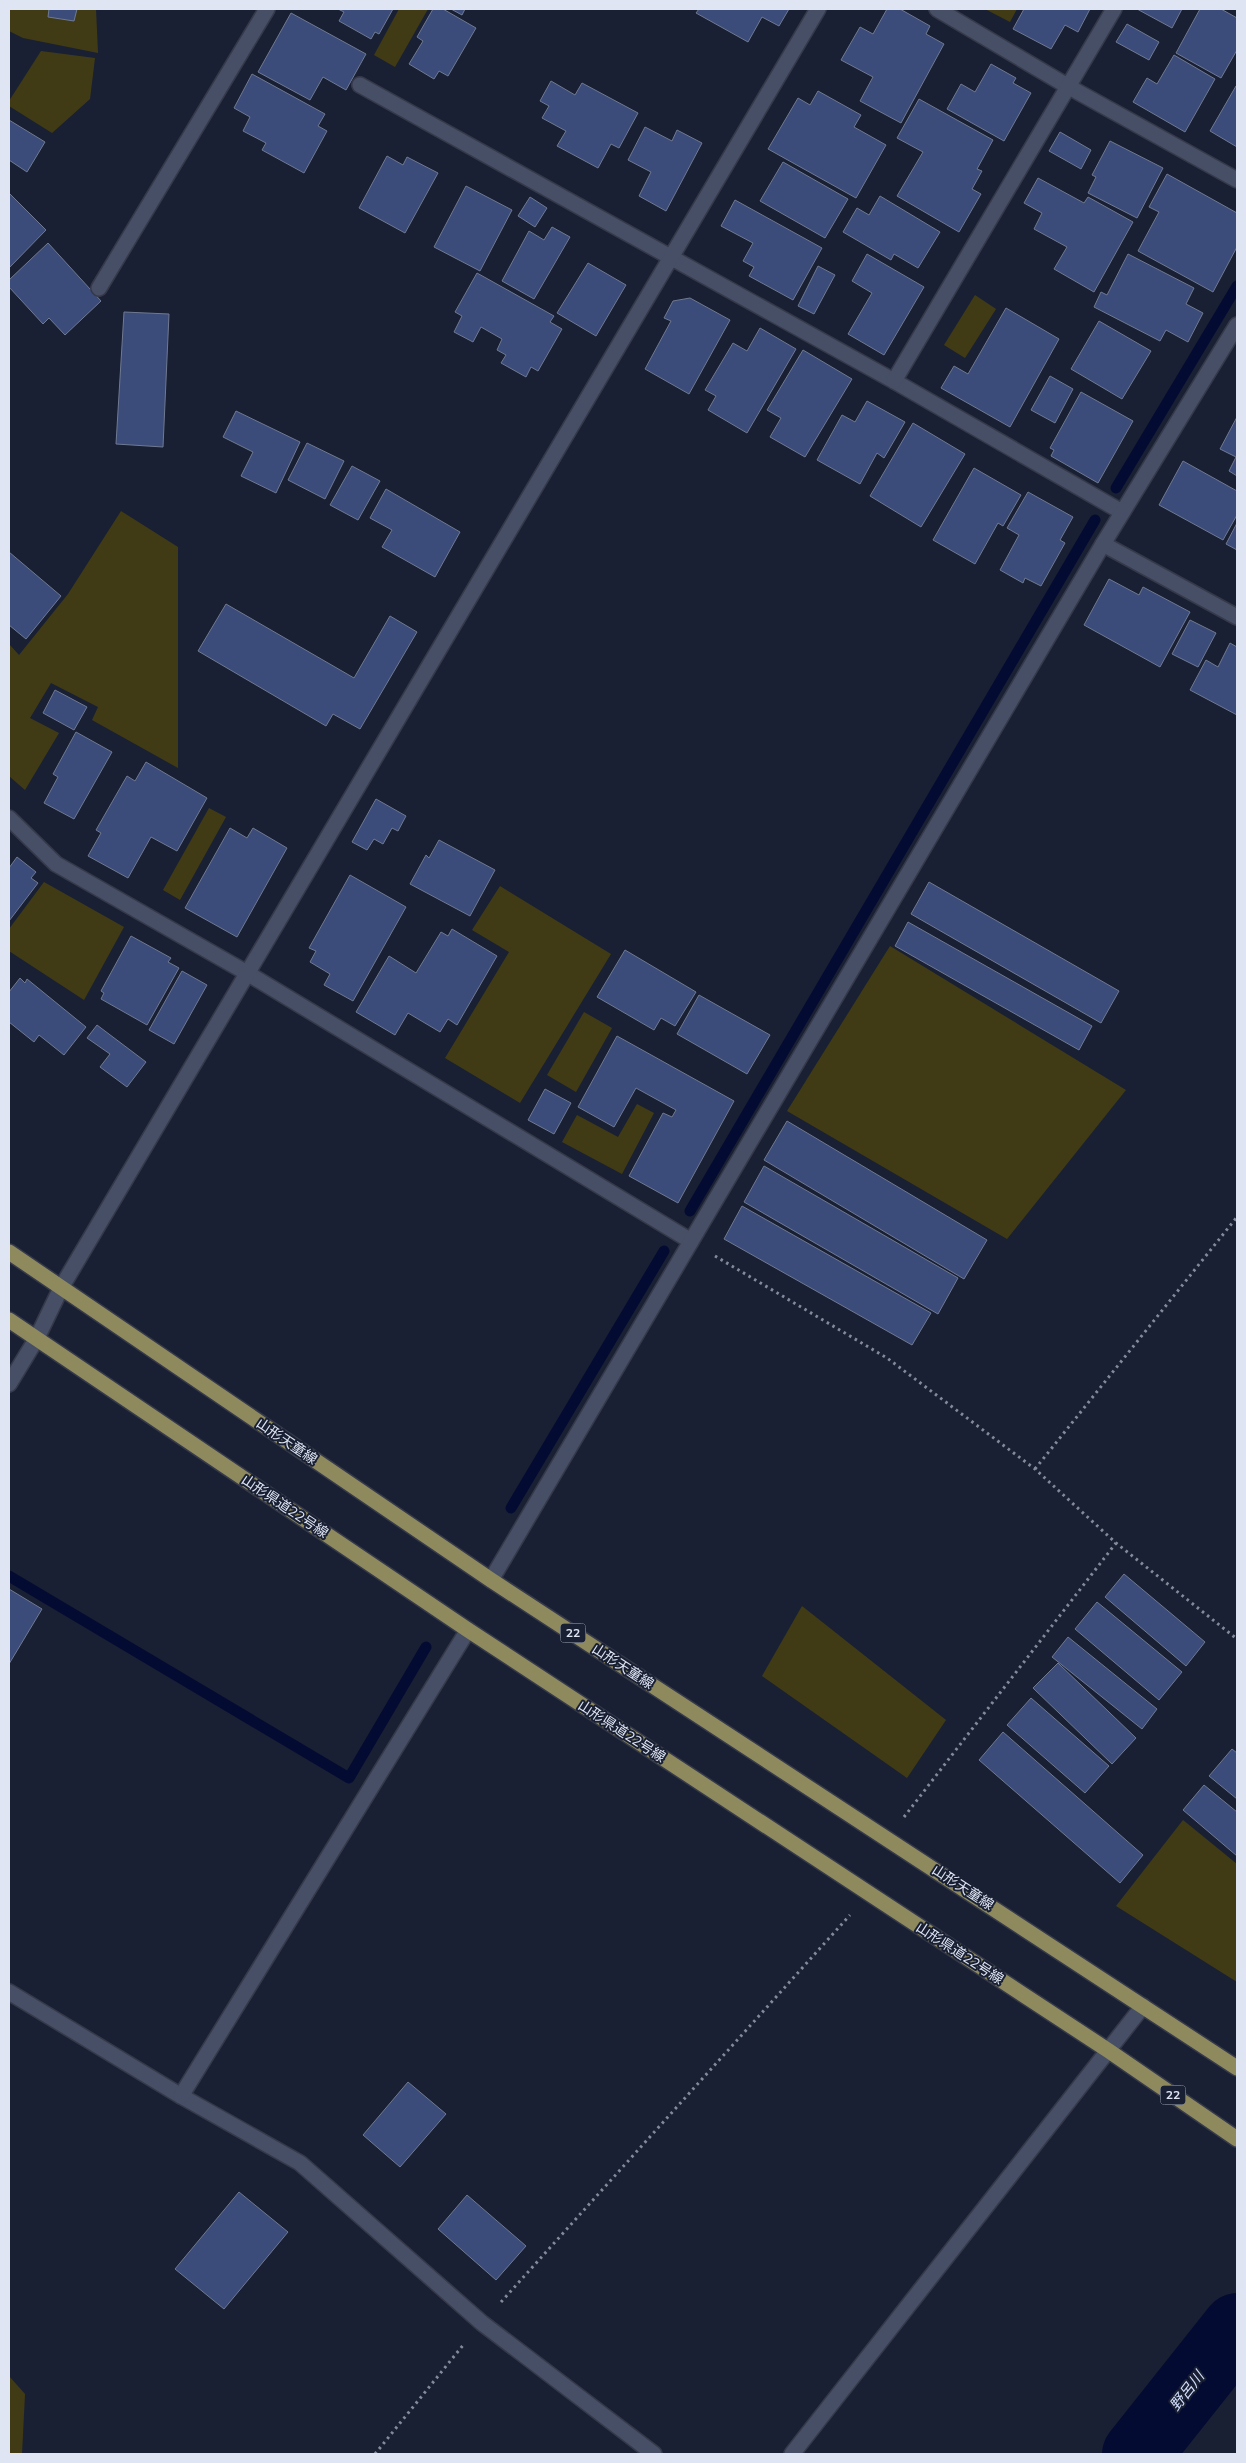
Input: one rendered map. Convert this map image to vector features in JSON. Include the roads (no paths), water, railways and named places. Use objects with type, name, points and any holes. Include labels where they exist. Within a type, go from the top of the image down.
[{"type":"main road","name":"山形天童線","points":[[9,1252],[491,1580],[1143,2006]]},
{"type":"main road","name":"山形県道22号線","points":[[9,1320],[468,1630],[1109,2051],[1237,2139]]},
{"type":"main road","name":"22","points":[[1143,2006],[1237,2068]]},
{"type":"street","points":[[99,288],[267,9]]},
{"type":"street","points":[[9,1384],[37,1338],[61,1288],[818,9]]},
{"type":"street","points":[[937,9],[1069,86],[1237,180]]},
{"type":"street","points":[[894,381],[1114,9]]},
{"type":"street","points":[[360,85],[894,381],[1122,512]]},
{"type":"street","points":[[491,1580],[1122,512],[1237,325]]},
{"type":"street","points":[[1103,544],[1237,617]]},
{"type":"street","points":[[9,818],[56,864],[247,973],[691,1241]]},
{"type":"street","points":[[181,2096],[468,1630]]},
{"type":"street","points":[[9,1992],[181,2096],[300,2163],[482,2323],[654,2454]]},
{"type":"street","points":[[792,2454],[1143,2006]]},
{"type":"waterway","points":[[1116,488],[1237,286]]},
{"type":"waterway","points":[[690,1211],[1095,520]]},
{"type":"waterway","points":[[511,1508],[664,1251]]},
{"type":"waterway","points":[[9,1576],[349,1778],[426,1647]]},
{"type":"waterway","name":"野呂川","points":[[1137,2454],[1237,2328]]}]
